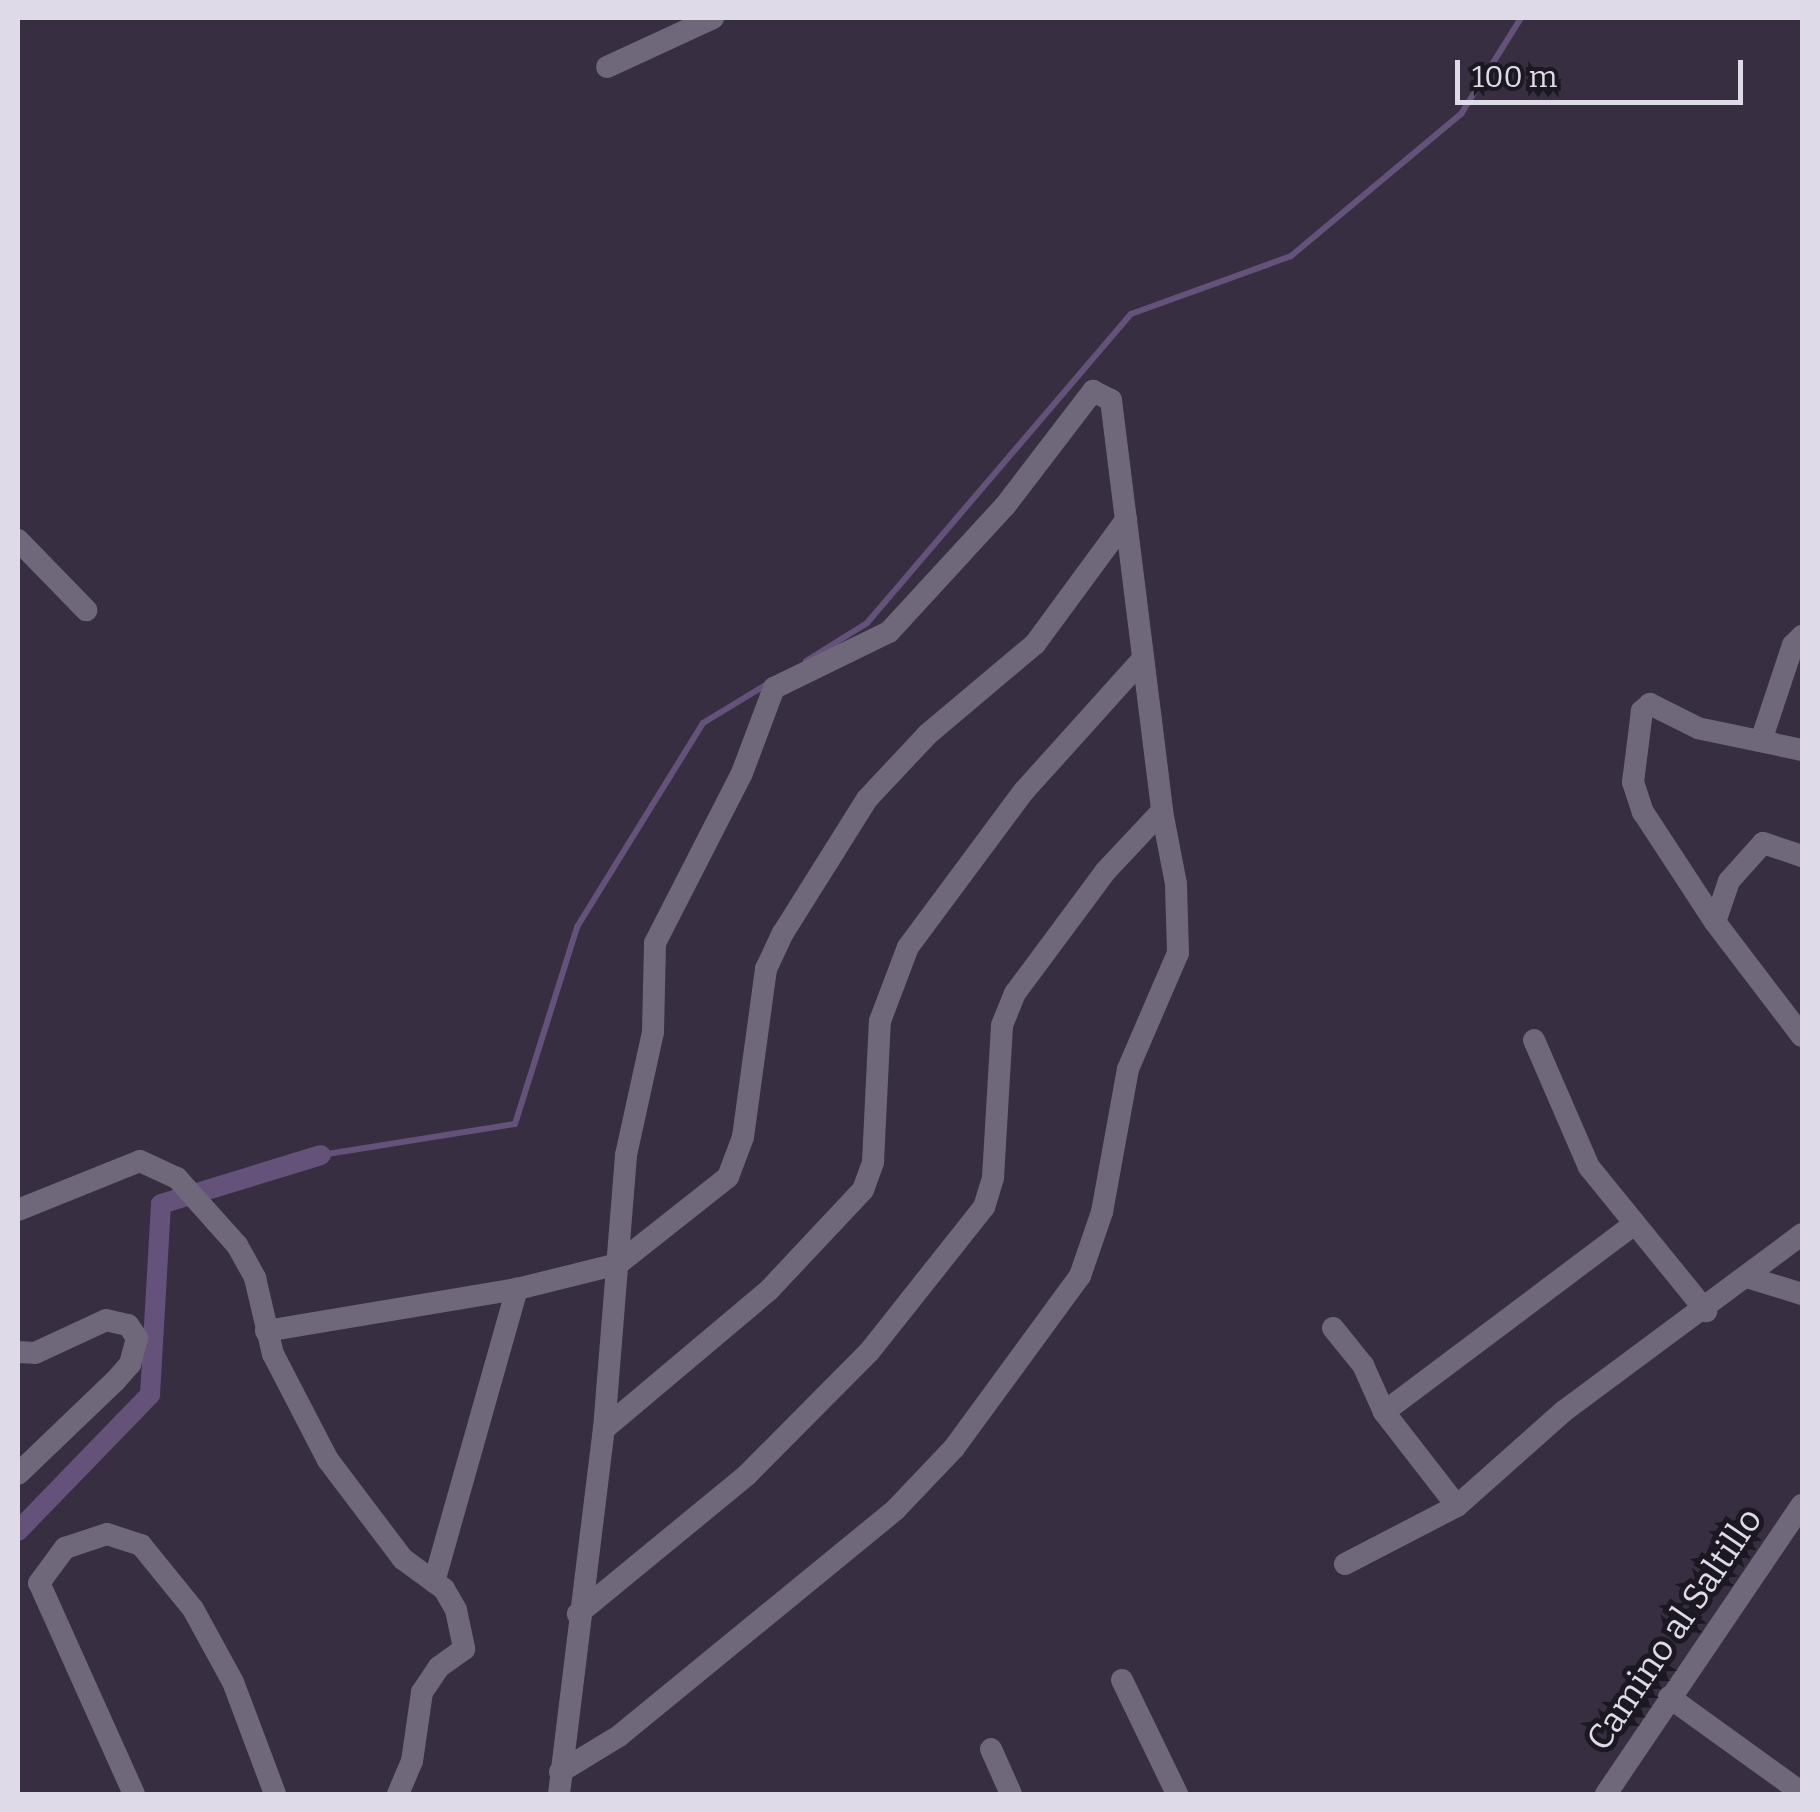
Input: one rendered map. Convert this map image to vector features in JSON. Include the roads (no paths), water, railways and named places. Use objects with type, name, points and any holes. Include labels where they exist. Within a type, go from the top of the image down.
[{"type":"street","points":[[607,67],[713,18]]},
{"type":"street","points":[[1093,392],[1111,400],[1141,660],[1176,884],[1178,953],[1128,1069],[1102,1212],[1080,1276],[954,1448],[896,1509],[560,1783],[604,1429],[632,1107],[653,1032],[655,943],[742,773],[768,698],[783,680],[889,632],[1006,506],[1093,392]]},
{"type":"street","points":[[266,1331],[517,1289],[618,1264],[728,1177],[743,1137],[766,969],[867,799],[928,734],[1035,644],[1126,520]]},
{"type":"street","points":[[21,549],[86,610]]},
{"type":"street","points":[[1761,741],[1793,645],[1802,636]]},
{"type":"street","points":[[604,1429],[769,1290],[864,1190],[874,1162],[880,1021],[908,947],[1024,791],[1141,660]]},
{"type":"street","points":[[1802,750],[1698,728],[1658,704],[1642,711],[1635,796],[1715,922],[1802,1036]]},
{"type":"street","points":[[578,1614],[747,1476],[869,1352],[974,1226],[993,1178],[1002,1026],[1015,993],[1105,872],[1162,811]]},
{"type":"street","points":[[1715,922],[1729,881],[1763,843],[1802,856]]},
{"type":"street","points":[[1534,1040],[1568,1128],[1632,1226],[1706,1311]]},
{"type":"street","points":[[18,1210],[140,1161],[165,1169],[237,1245],[255,1278],[266,1331],[328,1460],[402,1559],[451,1596],[464,1649],[439,1667],[422,1692],[412,1762],[398,1794]]},
{"type":"street","points":[[1384,1412],[1632,1226]]},
{"type":"street","points":[[1344,1564],[1457,1506],[1564,1411],[1706,1311],[1802,1234]]},
{"type":"street","points":[[1750,1278],[1802,1294]]},
{"type":"street","points":[[434,1582],[517,1289]]},
{"type":"street","points":[[18,1352],[35,1353],[106,1320],[128,1324],[137,1338],[115,1382],[18,1474]]},
{"type":"street","points":[[1333,1328],[1363,1365],[1384,1412],[1457,1506]]},
{"type":"street","name":"Camino al Saltillo","points":[[1607,1794],[1802,1505]]},
{"type":"street","points":[[134,1794],[39,1583],[65,1548],[107,1534],[140,1545],[192,1609],[233,1682],[275,1794]]},
{"type":"street","points":[[1122,1680],[1178,1794]]},
{"type":"street","points":[[1669,1697],[1802,1793]]},
{"type":"street","points":[[991,1749],[1011,1794]]},
{"type":"waterway","points":[[806,661],[867,623],[1131,314],[1291,256],[1461,114],[1521,18]]},
{"type":"waterway","points":[[321,1155],[515,1124],[577,927],[703,723],[769,683]]},
{"type":"waterway","points":[[18,1531],[150,1395],[161,1204],[321,1155]]}]
